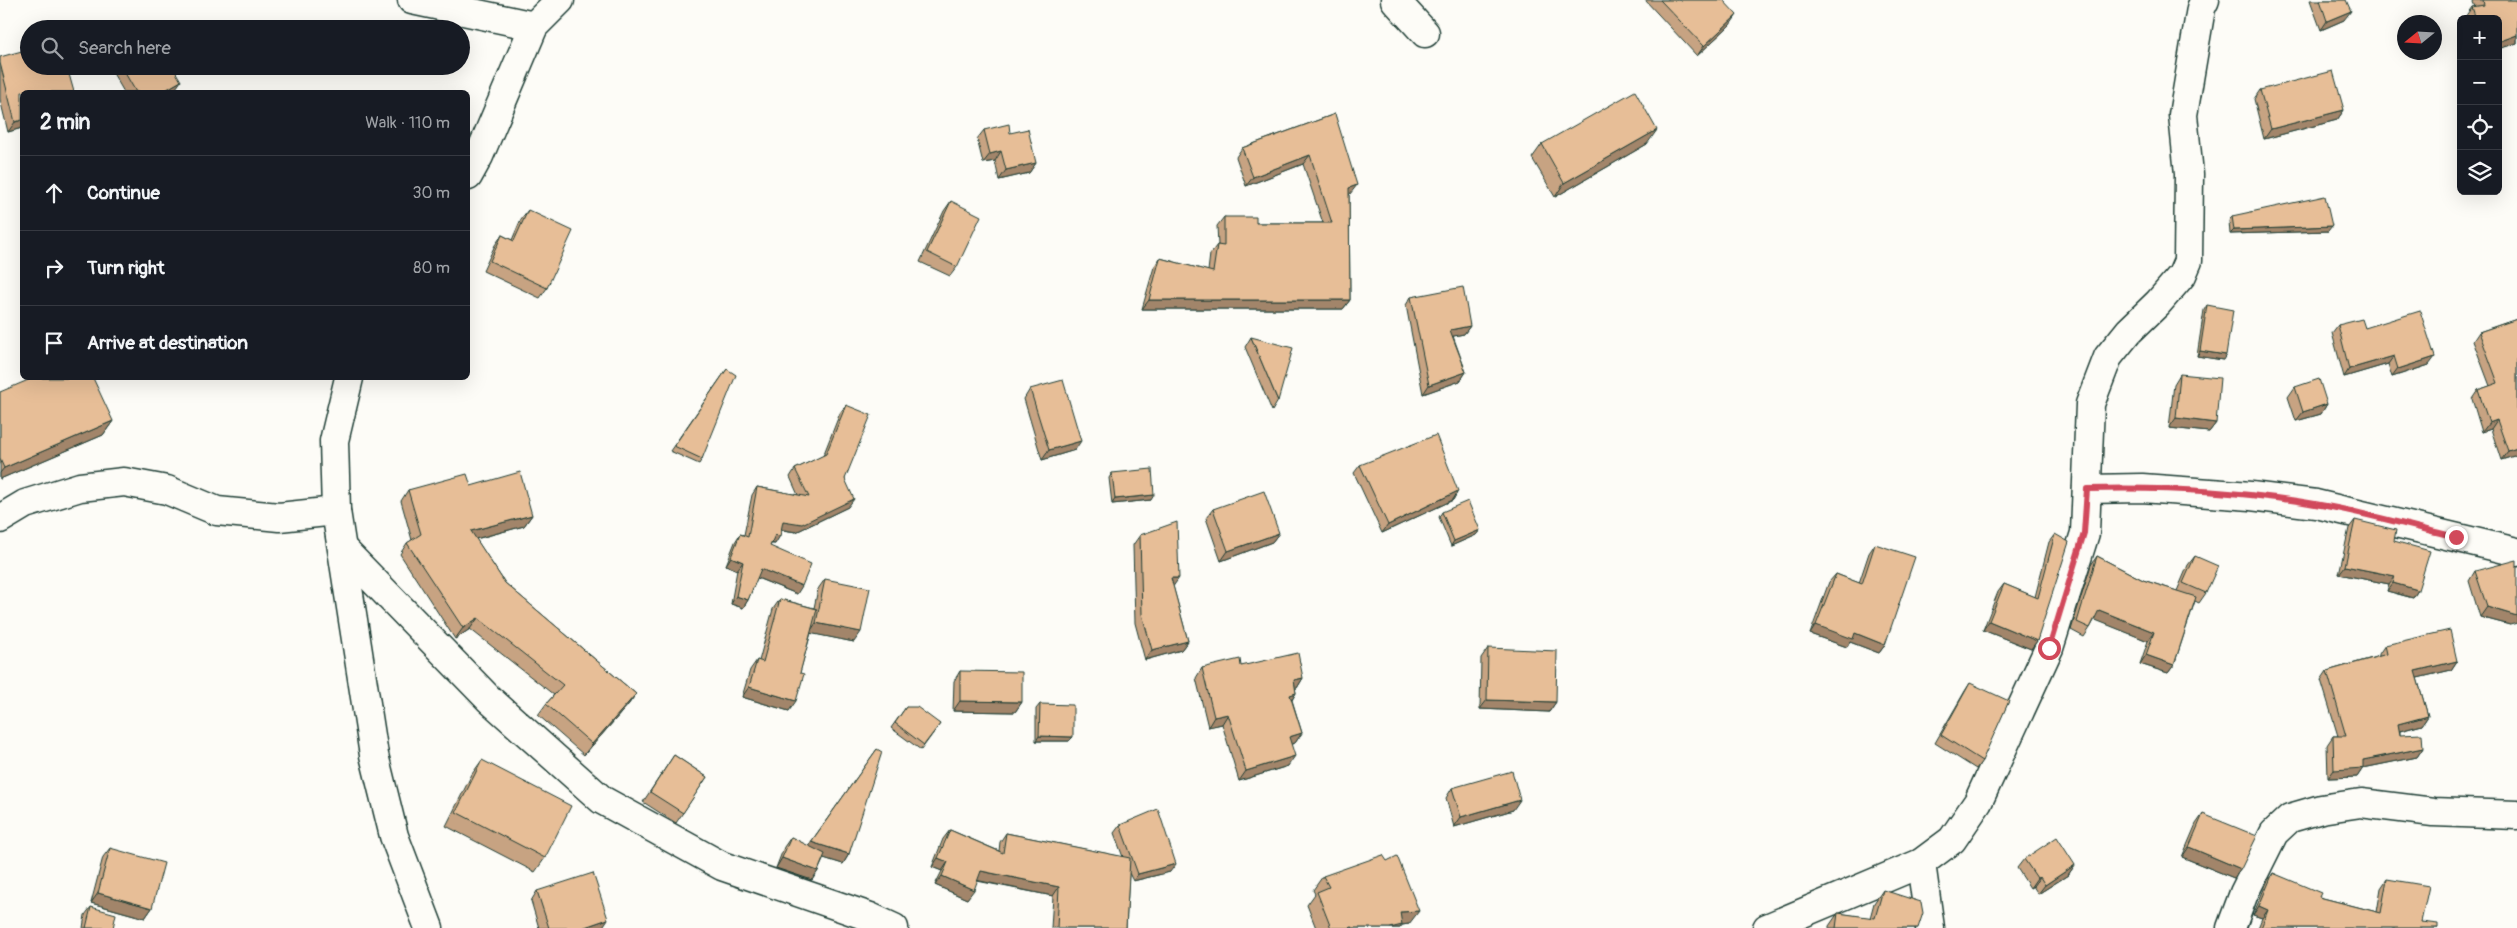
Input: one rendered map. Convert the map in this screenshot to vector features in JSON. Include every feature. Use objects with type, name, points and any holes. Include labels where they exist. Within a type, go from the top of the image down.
[{"type":"street","points":[[412,0],[452,5],[534,26]]},
{"type":"street","points":[[470,172],[479,156],[534,26],[560,0]]},
{"type":"street","points":[[1395,0],[1425,33]]},
{"type":"street","points":[[1768,928],[1920,863],[1952,840],[1978,802],[2049,648],[2084,533],[2090,404],[2108,358],[2129,331],[2158,303],[2182,275],[2188,261],[2189,174],[2183,115],[2199,16],[2205,0]]},
{"type":"street","points":[[349,380],[334,441],[336,511],[374,755],[394,836],[428,928]]},
{"type":"street","points":[[0,519],[25,504],[80,488],[124,482],[167,490],[217,511],[279,517],[336,511]]},
{"type":"street","points":[[2087,489],[2142,488],[2251,496],[2316,504],[2517,552]]},
{"type":"street","points":[[343,548],[489,700],[602,800],[722,866],[870,917],[894,928]]},
{"type":"street","points":[[2231,928],[2244,893],[2274,833],[2290,818],[2321,809],[2361,803],[2433,812],[2517,815]]},
{"type":"street","points":[[1920,863],[1930,928]]},
{"type":"building","points":[[1660,0],[1723,0],[1737,15],[1704,46]]},
{"type":"building","points":[[2320,0],[2346,0],[2351,11],[2327,21]]},
{"type":"building","points":[[2483,0],[2517,0],[2517,35],[2502,41],[2502,15],[2475,15],[2472,7],[2484,5]]},
{"type":"building","points":[[20,51],[20,75],[69,75],[73,90],[20,90],[20,121],[15,122],[0,57]]},
{"type":"building","points":[[2333,71],[2344,110],[2271,129],[2260,90]]},
{"type":"building","points":[[126,75],[177,75],[181,81],[165,90],[135,90]]},
{"type":"building","points":[[1635,91],[1657,130],[1564,183],[1542,144]]},
{"type":"building","points":[[1335,114],[1357,185],[1349,188],[1350,300],[1149,300],[1160,258],[1213,272],[1217,245],[1224,246],[1224,217],[1256,217],[1256,223],[1332,223],[1310,155],[1253,177],[1242,148]]},
{"type":"building","points":[[1009,124],[1010,133],[1028,129],[1036,163],[1006,170],[1001,151],[990,154],[984,130]]},
{"type":"building","points":[[2325,196],[2332,226],[2234,230],[2232,216]]},
{"type":"building","points":[[951,201],[981,216],[957,267],[927,252]]},
{"type":"building","points":[[528,210],[573,231],[547,288],[490,261],[502,235],[514,241]]},
{"type":"building","points":[[1463,287],[1470,326],[1450,330],[1466,372],[1429,385],[1411,297]]},
{"type":"building","points":[[2207,305],[2233,310],[2226,355],[2200,351]]},
{"type":"building","points":[[2420,311],[2435,357],[2398,369],[2394,356],[2349,369],[2338,325],[2362,319],[2365,328]]},
{"type":"building","points":[[2517,319],[2517,448],[2508,451],[2497,420],[2489,423],[2478,390],[2498,383],[2479,332]]},
{"type":"building","points":[[1251,337],[1293,348],[1278,401]]},
{"type":"building","points":[[727,369],[736,375],[702,459],[674,446]]},
{"type":"building","points":[[2180,374],[2220,378],[2216,423],[2176,418]]},
{"type":"building","points":[[2319,379],[2327,404],[2303,412],[2295,387]]},
{"type":"building","points":[[28,380],[94,380],[113,421],[4,468],[0,459],[0,392]]},
{"type":"building","points":[[1063,380],[1081,441],[1049,450],[1030,389]]},
{"type":"building","points":[[846,405],[871,415],[845,479],[854,499],[802,524],[783,521],[780,536],[775,535],[770,546],[811,564],[802,586],[761,569],[748,600],[736,596],[743,562],[731,557],[740,534],[748,537],[757,487],[809,497],[795,469],[826,454]]},
{"type":"building","points":[[1436,435],[1458,491],[1388,525],[1360,465]]},
{"type":"building","points":[[1152,469],[1154,495],[1115,499],[1112,473]]},
{"type":"building","points":[[520,472],[532,515],[471,531],[505,583],[636,694],[592,744],[546,704],[563,685],[478,618],[463,628],[407,543],[421,534],[408,490],[467,474],[471,486]]},
{"type":"building","points":[[1264,491],[1279,533],[1228,551],[1213,509]]},
{"type":"building","points":[[1468,501],[1480,530],[1454,541],[1442,512]]},
{"type":"building","points":[[2355,520],[2396,530],[2394,541],[2430,551],[2418,590],[2393,583],[2395,576],[2345,566]]},
{"type":"building","points":[[1177,522],[1179,578],[1171,578],[1188,641],[1152,650],[1142,614],[1140,535]]},
{"type":"building","points":[[2055,534],[2069,542],[2037,641],[1989,621],[2004,584],[2038,598]]},
{"type":"building","points":[[1875,544],[1915,557],[1885,645],[1855,633],[1853,639],[1816,625],[1836,574],[1862,584]]},
{"type":"building","points":[[2097,556],[2143,580],[2196,597],[2174,665],[2146,655],[2154,632],[2099,610],[2090,628],[2077,622]]},
{"type":"building","points":[[2195,556],[2218,566],[2206,593],[2183,583]]},
{"type":"building","points":[[2517,560],[2517,616],[2487,607],[2475,571]]},
{"type":"building","points":[[825,579],[870,588],[861,632],[816,623]]},
{"type":"building","points":[[780,599],[817,609],[800,673],[804,674],[796,701],[749,687],[757,660],[763,662]]},
{"type":"building","points":[[2450,630],[2457,661],[2415,671],[2428,716],[2398,724],[2400,735],[2422,734],[2423,748],[2363,760],[2363,768],[2334,770],[2333,736],[2346,736],[2327,671],[2387,654],[2385,645]]},
{"type":"building","points":[[1488,648],[1557,651],[1556,702],[1487,700]]},
{"type":"building","points":[[1298,653],[1303,678],[1294,680],[1296,693],[1290,695],[1302,733],[1289,737],[1295,756],[1246,771],[1228,714],[1214,717],[1202,668],[1240,659],[1241,666]]},
{"type":"building","points":[[960,671],[1022,672],[1022,702],[960,701]]},
{"type":"building","points":[[1970,683],[2009,701],[1982,761],[1941,735]]},
{"type":"building","points":[[1040,704],[1073,705],[1073,737],[1039,736]]},
{"type":"building","points":[[906,707],[917,707],[940,724],[924,745],[895,723]]},
{"type":"building","points":[[877,749],[882,752],[849,854],[811,842]]},
{"type":"building","points":[[674,755],[707,777],[683,813],[650,792]]},
{"type":"building","points":[[482,760],[571,806],[545,858],[456,812]]},
{"type":"building","points":[[1512,771],[1520,800],[1461,817],[1452,788]]},
{"type":"building","points":[[1158,809],[1176,864],[1138,874],[1120,825]]},
{"type":"building","points":[[2203,814],[2257,836],[2241,869],[2189,847]]},
{"type":"building","points":[[950,830],[1003,853],[1006,833],[1130,858],[1126,928],[1057,928],[1059,887],[981,871],[974,890],[942,876],[948,862],[938,858]]},
{"type":"building","points":[[791,837],[825,854],[818,871],[782,858]]},
{"type":"building","points":[[2057,837],[2075,865],[2045,885],[2040,877],[2037,878],[2024,859]]},
{"type":"building","points":[[110,848],[164,863],[152,908],[98,893]]},
{"type":"building","points":[[1383,855],[1387,861],[1397,856],[1419,911],[1400,912],[1402,925],[1390,928],[1331,928],[1317,892],[1329,887],[1323,876]]},
{"type":"building","points":[[593,873],[608,919],[582,928],[549,928],[537,891]]},
{"type":"building","points":[[2273,873],[2321,893],[2319,897],[2381,913],[2387,879],[2429,886],[2421,922],[2438,924],[2438,928],[2261,928],[2268,910],[2259,906]]},
{"type":"building","points":[[1883,890],[1921,902],[1923,913],[1918,928],[1836,928],[1838,913],[1875,918]]},
{"type":"building","points":[[91,907],[116,914],[113,928],[86,928]]},
{"type":"route","points":[[2049,648],[2084,533],[2087,489],[2142,488],[2251,496],[2316,504],[2456,537]]}]
